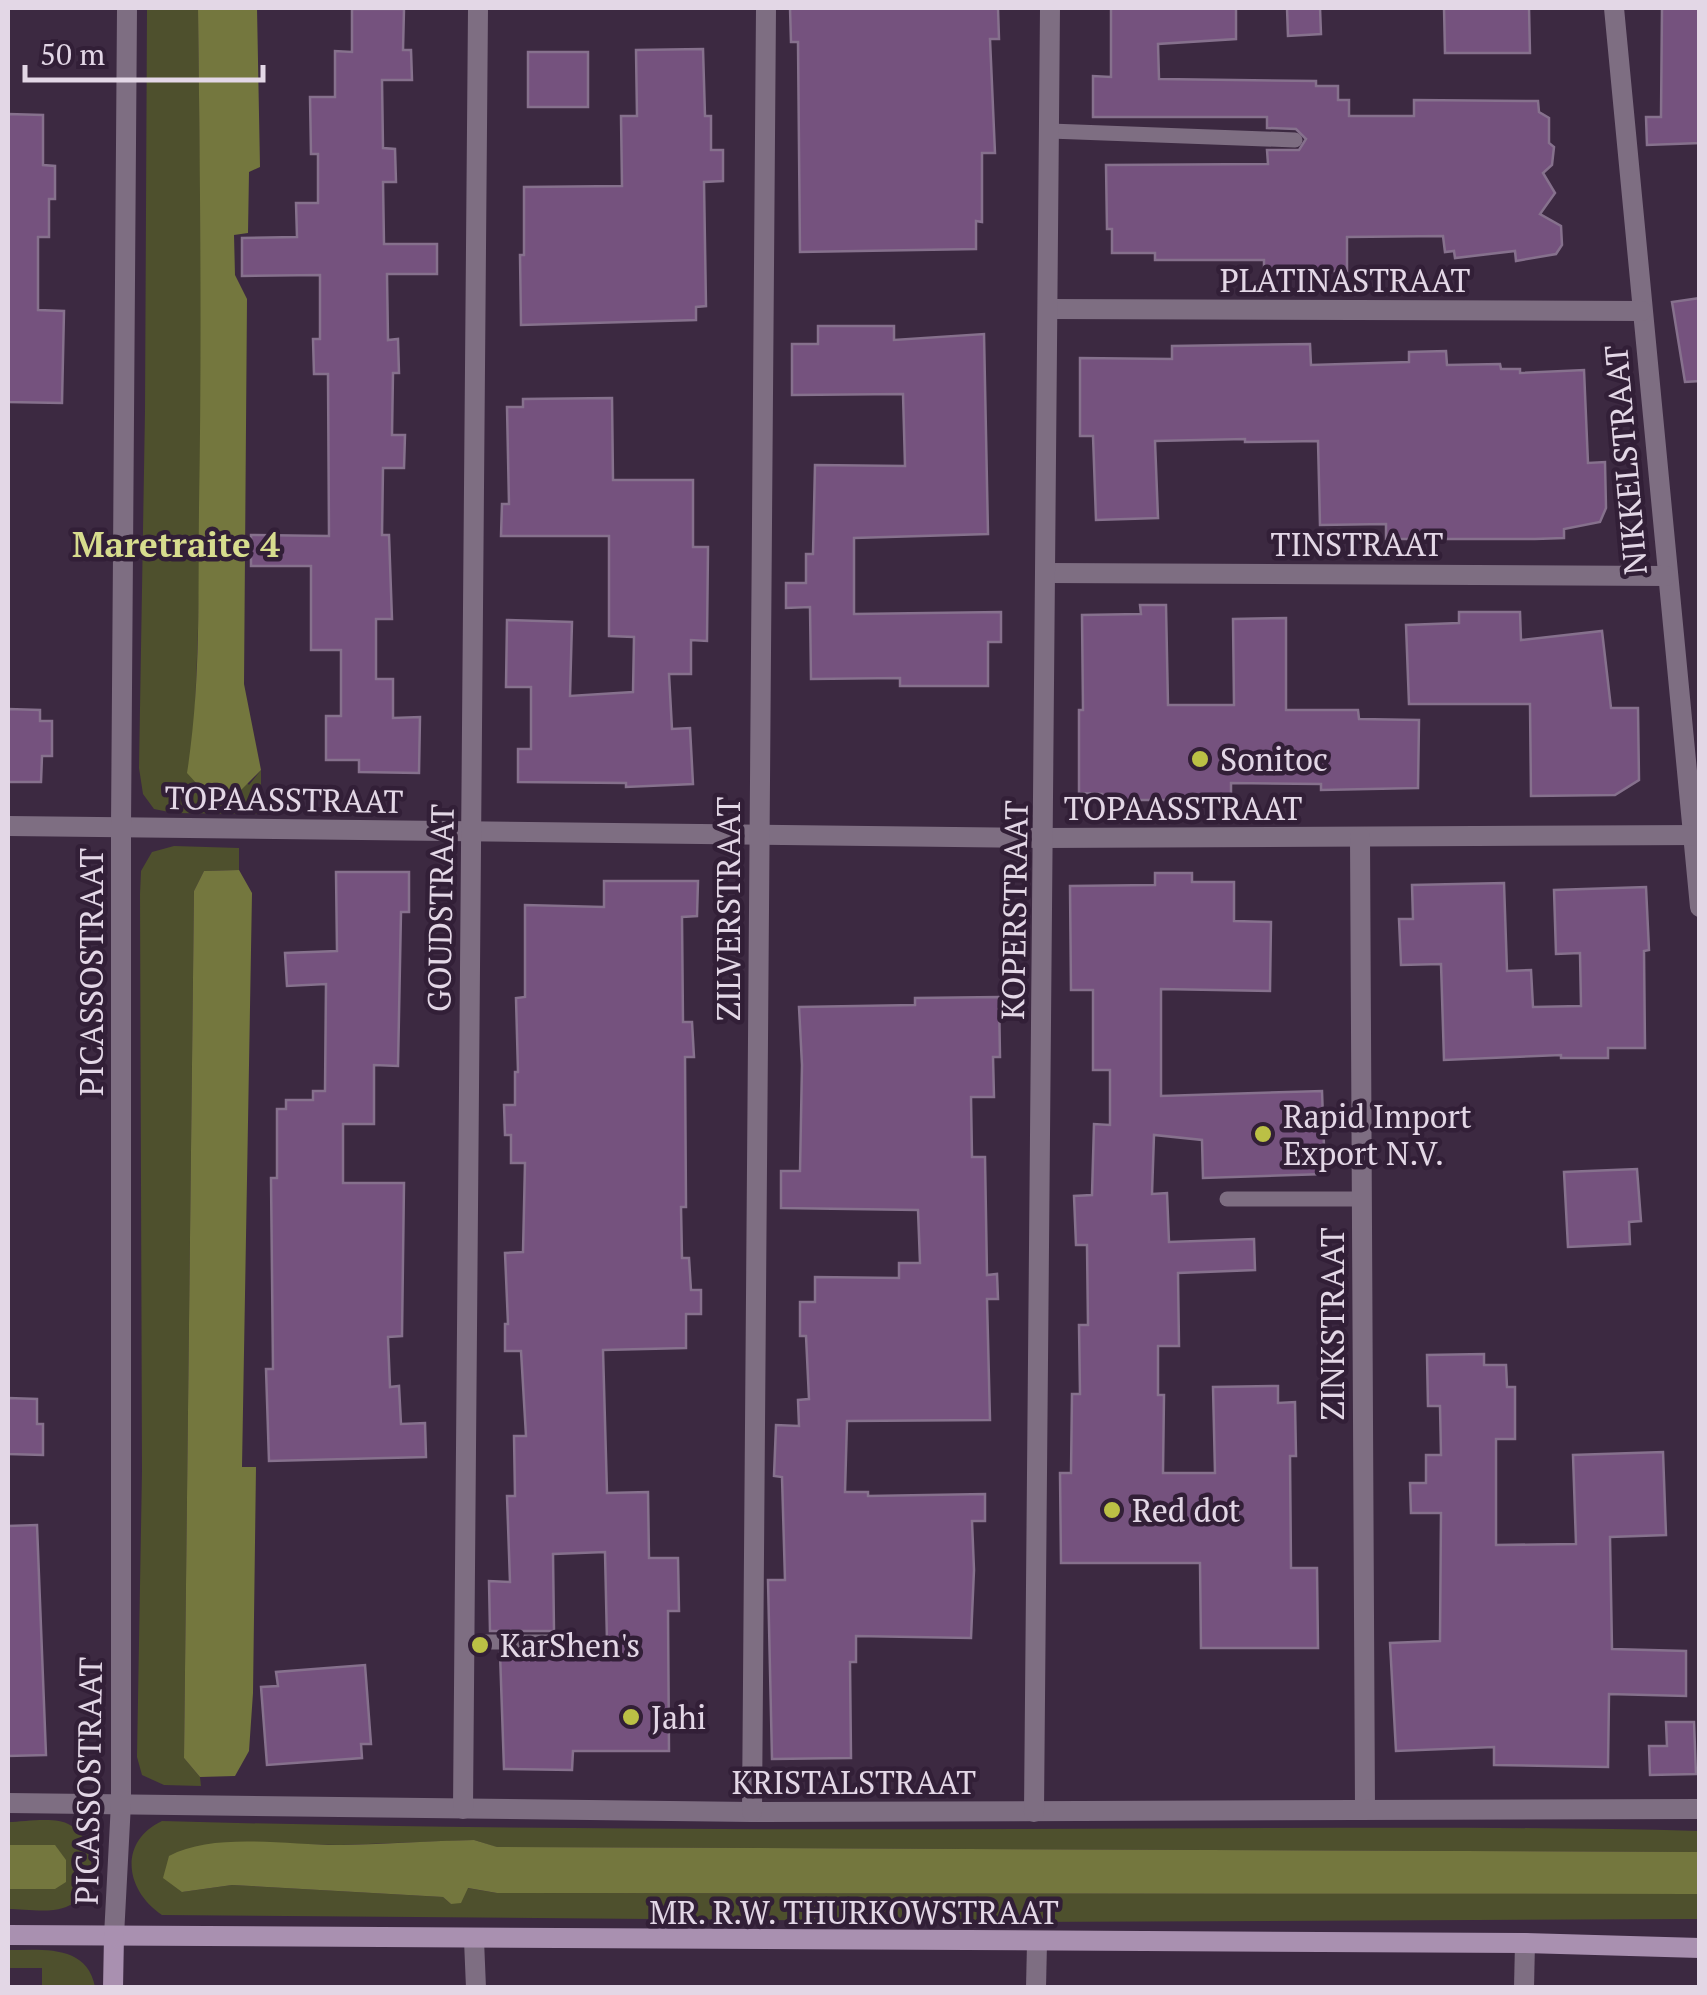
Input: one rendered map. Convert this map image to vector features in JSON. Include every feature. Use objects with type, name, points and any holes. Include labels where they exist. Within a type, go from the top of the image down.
[{"type":"street","name":"PICASSOSTRAAT","points":[[114,1936],[121,1802],[121,826],[127,8]]},
{"type":"street","name":"GOUDSTRAAT","points":[[463,1809],[478,8]]},
{"type":"street","name":"ZILVERSTRAAT","points":[[752,1812],[766,8]]},
{"type":"street","name":"KOPERSTRAAT","points":[[1034,1812],[1050,8]]},
{"type":"street","name":"NIKKELSTRAAT","points":[[1614,8],[1666,576],[1697,836],[1700,907]]},
{"type":"street","name":"PLATINASTRAAT","points":[[1048,309],[1642,312]]},
{"type":"street","name":"TINSTRAAT","points":[[1047,573],[1666,576]]},
{"type":"street","name":"TOPAASSTRAAT","points":[[8,826],[1044,838],[1697,836]]},
{"type":"street","name":"ZINKSTRAAT","points":[[1360,837],[1365,1810]]},
{"type":"street","name":"KRISTALSTRAAT","points":[[8,1802],[752,1812],[1700,1809]]},
{"type":"street","name":"MR. R.W. THURKOWSTRAAT","points":[[8,1935],[1525,1943],[1700,1948]]},
{"type":"street","points":[[114,1936],[114,1988]]},
{"type":"street","points":[[474,1940],[476,1988]]},
{"type":"street","points":[[1036,1988],[1037,1943]]},
{"type":"street","points":[[1524,1988],[1525,1943]]},
{"type":"lane","points":[[1050,132],[1295,140]]},
{"type":"lane","points":[[1227,1200],[1361,1199]]},
{"type":"lane","points":[[464,1642],[571,1642]]},
{"type":"shaded area","points":[[147,8],[198,8],[201,458],[194,728],[249,785],[261,770],[261,814],[174,813],[154,809],[143,794],[139,768]]},
{"type":"shaded area","points":[[198,8],[257,8],[260,167],[249,172],[248,233],[234,235],[235,275],[247,299],[244,684],[261,770],[235,796],[208,796],[187,773],[195,707],[198,607]]},
{"type":"shaded area","points":[[174,846],[239,848],[239,870],[204,871],[194,891],[184,1758],[200,1777],[201,1786],[164,1785],[142,1775],[137,1757],[142,1471],[140,894],[141,871],[152,852]]},
{"type":"shaded area","points":[[239,870],[252,893],[242,1467],[256,1467],[253,1693],[249,1751],[235,1776],[200,1777],[184,1758],[194,891],[204,871]]},
{"type":"shaded area","points":[[57,1821],[80,1833],[87,1844],[91,1869],[84,1893],[75,1902],[50,1910],[8,1909],[8,1889],[55,1889],[55,1845],[8,1845],[8,1822]]},
{"type":"shaded area","points":[[162,1821],[591,1828],[1700,1831],[1699,1852],[496,1847],[474,1840],[341,1845],[228,1843],[182,1892],[232,1885],[443,1897],[451,1904],[467,1888],[497,1893],[1699,1894],[1699,1919],[1017,1922],[162,1915],[140,1893],[132,1866],[138,1841]]},
{"type":"shaded area","points":[[474,1840],[497,1847],[1699,1852],[1700,1894],[497,1893],[468,1888],[461,1903],[451,1904],[443,1897],[232,1885],[182,1892],[163,1878],[169,1856],[208,1844],[254,1841],[343,1845]]},
{"type":"shaded area","points":[[8,1845],[55,1845],[66,1860],[66,1882],[55,1889],[8,1889]]},
{"type":"shaded area","points":[[8,1950],[49,1950],[73,1956],[83,1963],[95,1987],[42,1987],[42,1968],[8,1968]]},
{"type":"building","points":[[790,8],[998,8],[999,39],[990,39],[995,153],[982,153],[982,222],[976,221],[976,249],[800,252],[798,42],[791,42]]},
{"type":"building","points":[[1111,8],[1236,8],[1236,39],[1158,44],[1159,79],[1316,81],[1316,86],[1338,86],[1338,100],[1349,100],[1349,116],[1414,116],[1414,100],[1538,101],[1539,112],[1549,118],[1549,143],[1554,147],[1552,165],[1543,173],[1555,193],[1540,214],[1561,226],[1562,245],[1556,254],[1516,261],[1515,251],[1455,258],[1454,251],[1445,252],[1443,236],[1347,237],[1347,271],[1264,271],[1264,260],[1155,260],[1155,253],[1112,253],[1112,229],[1107,229],[1106,165],[1268,164],[1267,150],[1299,150],[1306,139],[1296,129],[1267,128],[1267,117],[1093,117],[1093,76],[1111,77]]},
{"type":"building","points":[[1287,8],[1320,8],[1321,34],[1288,36]]},
{"type":"building","points":[[1444,8],[1529,8],[1530,53],[1445,53]]},
{"type":"building","points":[[1662,8],[1700,8],[1700,143],[1647,145],[1646,117],[1661,117]]},
{"type":"building","points":[[352,9],[404,9],[403,50],[411,50],[412,80],[382,80],[383,148],[395,149],[396,182],[383,182],[384,244],[437,244],[437,274],[387,274],[388,340],[398,339],[399,373],[393,373],[392,435],[405,435],[404,468],[383,468],[382,535],[389,535],[392,619],[376,619],[376,679],[393,679],[393,718],[420,717],[419,773],[359,772],[359,760],[326,760],[326,716],[341,716],[341,650],[311,650],[311,566],[251,566],[251,535],[329,536],[328,374],[314,374],[313,339],[320,339],[320,275],[242,276],[242,238],[297,237],[296,203],[318,203],[318,154],[311,154],[310,97],[335,97],[335,51],[352,52]]},
{"type":"building","points":[[703,49],[705,116],[711,116],[711,150],[723,150],[723,181],[704,182],[706,306],[696,307],[696,320],[521,325],[524,187],[622,186],[621,116],[637,116],[636,50]]},
{"type":"building","points":[[528,52],[588,52],[588,107],[528,107]]},
{"type":"building","points":[[8,114],[43,115],[43,165],[55,166],[55,199],[49,199],[49,237],[38,237],[38,310],[64,311],[62,403],[8,402]]},
{"type":"building","points":[[1700,298],[1700,381],[1685,382],[1672,302]]},
{"type":"building","points":[[818,326],[894,326],[894,340],[984,334],[988,534],[854,538],[854,614],[1001,612],[1001,642],[988,642],[988,686],[900,686],[900,678],[811,679],[810,607],[786,608],[786,583],[806,583],[806,554],[813,554],[815,465],[905,466],[903,394],[792,395],[792,344],[818,344]]},
{"type":"building","points":[[1310,344],[1311,365],[1409,362],[1409,352],[1446,351],[1447,365],[1500,364],[1501,369],[1520,369],[1520,373],[1584,370],[1588,463],[1605,462],[1606,508],[1600,522],[1564,529],[1564,538],[1535,539],[1386,539],[1386,524],[1320,525],[1318,441],[1245,439],[1155,441],[1158,518],[1096,520],[1093,436],[1080,436],[1080,358],[1172,359],[1172,346]]},
{"type":"building","points":[[612,398],[613,480],[693,480],[693,547],[708,547],[707,641],[691,640],[691,674],[669,674],[672,729],[690,728],[693,784],[626,787],[626,783],[518,782],[518,749],[531,749],[531,687],[506,687],[507,620],[572,622],[570,696],[633,692],[634,637],[609,636],[609,536],[501,536],[502,504],[509,504],[507,407],[523,407],[523,399]]},
{"type":"building","points":[[1140,605],[1166,605],[1168,705],[1234,705],[1233,619],[1286,618],[1286,710],[1358,710],[1359,719],[1419,720],[1418,788],[1321,790],[1321,784],[1231,783],[1231,800],[1101,800],[1102,794],[1079,793],[1082,615],[1141,614]]},
{"type":"building","points":[[1459,612],[1520,612],[1521,640],[1602,631],[1611,708],[1638,708],[1639,780],[1615,795],[1531,796],[1530,704],[1409,704],[1406,625],[1459,623]]},
{"type":"building","points":[[8,709],[40,710],[40,721],[52,721],[52,756],[42,756],[41,782],[8,782]]},
{"type":"building","points":[[336,872],[409,872],[409,912],[401,912],[398,1066],[374,1065],[374,1124],[343,1124],[343,1183],[404,1183],[402,1336],[388,1337],[390,1387],[399,1386],[401,1424],[425,1423],[426,1457],[269,1461],[266,1369],[273,1369],[271,1178],[277,1178],[277,1109],[286,1109],[286,1100],[313,1100],[313,1091],[325,1091],[326,984],[287,986],[285,953],[337,951]]},
{"type":"building","points":[[1155,873],[1192,873],[1192,882],[1234,882],[1234,921],[1271,922],[1270,991],[1161,989],[1161,1096],[1322,1091],[1325,1174],[1203,1178],[1202,1140],[1154,1135],[1152,1194],[1167,1193],[1169,1242],[1254,1239],[1255,1270],[1178,1273],[1179,1346],[1158,1346],[1158,1395],[1164,1395],[1163,1473],[1215,1473],[1213,1387],[1278,1386],[1278,1403],[1295,1402],[1296,1456],[1290,1456],[1291,1568],[1317,1568],[1318,1648],[1201,1648],[1200,1563],[1061,1563],[1060,1473],[1071,1473],[1072,1394],[1080,1394],[1079,1325],[1088,1325],[1087,1245],[1076,1245],[1074,1196],[1092,1195],[1094,1124],[1110,1125],[1110,1070],[1093,1070],[1093,990],[1071,990],[1070,886],[1155,885]]},
{"type":"building","points":[[604,881],[698,881],[697,916],[682,917],[683,1022],[692,1022],[694,1057],[685,1057],[686,1207],[681,1207],[682,1258],[689,1258],[691,1290],[701,1290],[701,1314],[686,1314],[686,1348],[603,1350],[607,1493],[648,1492],[649,1558],[678,1558],[679,1611],[668,1611],[669,1751],[573,1751],[572,1770],[504,1769],[500,1653],[571,1653],[582,1642],[607,1642],[605,1552],[553,1554],[554,1631],[490,1631],[489,1581],[510,1582],[507,1496],[515,1496],[514,1436],[526,1436],[521,1351],[505,1351],[505,1253],[523,1252],[525,1163],[511,1163],[511,1135],[505,1135],[504,1105],[515,1105],[516,998],[525,997],[525,905],[604,907]]},
{"type":"building","points":[[1504,883],[1507,971],[1531,970],[1533,1007],[1581,1006],[1580,953],[1556,954],[1554,890],[1646,887],[1649,950],[1644,951],[1645,1048],[1608,1048],[1608,1058],[1561,1055],[1444,1060],[1441,964],[1401,965],[1399,919],[1413,919],[1412,885]]},
{"type":"building","points":[[999,997],[1000,1057],[993,1057],[994,1097],[971,1097],[972,1157],[985,1157],[987,1275],[997,1274],[998,1299],[987,1299],[990,1420],[847,1421],[845,1492],[868,1492],[868,1496],[985,1494],[985,1521],[972,1521],[971,1638],[856,1636],[856,1662],[850,1662],[851,1758],[772,1759],[768,1580],[785,1580],[782,1477],[774,1476],[776,1425],[799,1426],[798,1400],[809,1399],[806,1336],[800,1336],[800,1302],[815,1302],[815,1277],[899,1278],[899,1263],[920,1263],[918,1210],[781,1208],[781,1171],[800,1171],[799,1007],[915,1005],[915,998]]},
{"type":"building","points":[[1637,1169],[1641,1221],[1629,1222],[1630,1244],[1568,1247],[1564,1172]]},
{"type":"building","points":[[1484,1354],[1484,1365],[1506,1365],[1507,1387],[1515,1387],[1515,1439],[1496,1439],[1496,1545],[1576,1544],[1573,1455],[1663,1452],[1666,1535],[1610,1537],[1612,1649],[1686,1651],[1686,1696],[1609,1694],[1608,1767],[1494,1765],[1494,1747],[1396,1751],[1390,1643],[1440,1641],[1441,1513],[1411,1513],[1410,1483],[1426,1483],[1426,1455],[1441,1455],[1440,1406],[1428,1406],[1427,1355]]},
{"type":"building","points":[[8,1398],[37,1399],[37,1424],[43,1424],[43,1455],[8,1454]]},
{"type":"building","points":[[37,1525],[46,1755],[8,1756],[8,1526]]},
{"type":"building","points":[[365,1665],[371,1744],[361,1744],[362,1758],[267,1765],[261,1687],[278,1686],[276,1672]]},
{"type":"building","points":[[1666,1722],[1694,1722],[1696,1774],[1650,1775],[1649,1746],[1667,1746]]},
{"type":"place","name":"Sonitoc","points":[[1200,759]]},
{"type":"place","name":"Rapid Import Export N.V.","points":[[1263,1134]]},
{"type":"place","name":"Red dot","points":[[1112,1510]]},
{"type":"place","name":"KarShen's","points":[[480,1645]]},
{"type":"place","name":"Jahi","points":[[631,1717]]},
{"type":"district","name":"Maretraite 4","points":[[176,544]]}]
